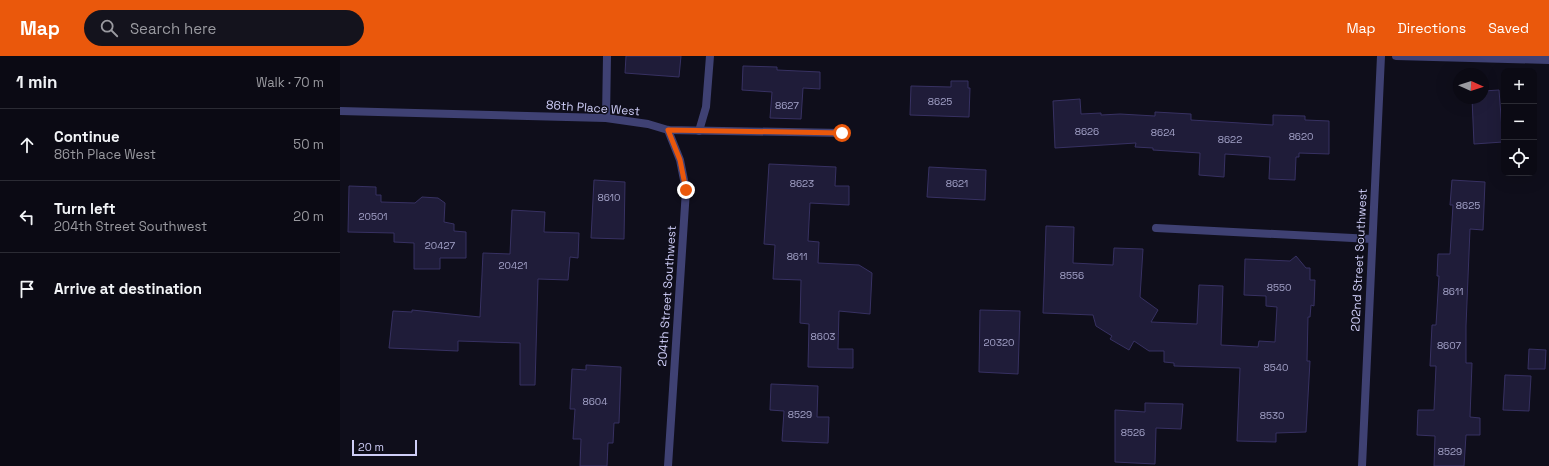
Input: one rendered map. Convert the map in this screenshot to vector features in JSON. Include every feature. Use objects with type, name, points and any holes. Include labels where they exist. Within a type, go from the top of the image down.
[{"type":"street","points":[[606,118],[607,56]]},
{"type":"street","points":[[698,131],[706,107],[710,56]]},
{"type":"street","name":"202nd Street Southwest","points":[[1362,466],[1381,56]]},
{"type":"street","points":[[1396,56],[1549,60]]},
{"type":"street","name":"86th Place West","points":[[340,111],[606,118],[648,124],[668,130],[842,133]]},
{"type":"street","name":"204th Street Southwest","points":[[668,130],[680,160],[686,190],[668,466]]},
{"type":"street","points":[[1156,228],[1372,240]]},
{"type":"building","points":[[626,56],[681,56],[679,77],[625,73]]},
{"type":"building","points":[[743,66],[777,67],[777,70],[820,72],[820,89],[803,88],[801,119],[770,118],[772,92],[742,90]]},
{"type":"building","points":[[951,81],[968,81],[968,88],[970,88],[969,117],[910,115],[911,86],[951,87]]},
{"type":"building","points":[[1499,90],[1501,142],[1474,144],[1472,104],[1489,104],[1489,91]]},
{"type":"building","points":[[1080,99],[1081,114],[1101,113],[1101,115],[1120,114],[1155,116],[1155,112],[1191,114],[1191,120],[1273,125],[1273,115],[1305,116],[1305,120],[1329,121],[1329,154],[1299,153],[1299,157],[1296,157],[1295,180],[1269,179],[1270,157],[1225,154],[1224,177],[1199,175],[1200,153],[1153,150],[1153,148],[1135,147],[1136,143],[1055,148],[1053,101]]},
{"type":"building","points":[[769,164],[836,167],[835,186],[849,186],[849,205],[810,203],[808,241],[819,242],[818,263],[859,265],[872,273],[870,314],[839,311],[838,349],[853,349],[853,368],[808,367],[809,324],[800,323],[801,280],[773,279],[775,245],[764,244]]},
{"type":"building","points":[[929,167],[986,170],[985,200],[927,197]]},
{"type":"building","points":[[594,180],[625,182],[624,239],[591,238]]},
{"type":"building","points":[[1452,180],[1485,182],[1483,230],[1470,229],[1466,326],[1466,363],[1472,363],[1470,417],[1480,418],[1480,435],[1466,435],[1464,466],[1434,466],[1435,436],[1417,435],[1418,410],[1434,410],[1436,366],[1430,366],[1432,325],[1436,325],[1439,276],[1437,276],[1438,254],[1450,254],[1453,205],[1450,205]]},
{"type":"building","points":[[349,186],[376,187],[376,195],[381,195],[381,202],[415,203],[422,197],[438,198],[445,203],[444,222],[454,224],[454,231],[466,232],[466,258],[440,258],[440,269],[414,269],[414,243],[394,242],[394,233],[348,232]]},
{"type":"building","points":[[512,210],[545,212],[544,232],[579,233],[578,258],[570,257],[568,280],[538,279],[535,385],[520,385],[520,343],[458,341],[458,351],[389,348],[393,311],[412,312],[412,310],[480,317],[483,253],[510,254]]},
{"type":"building","points":[[1046,226],[1074,227],[1073,263],[1113,265],[1114,248],[1143,249],[1140,297],[1158,310],[1151,322],[1197,324],[1199,285],[1223,286],[1221,345],[1258,347],[1259,341],[1275,342],[1277,307],[1266,306],[1266,296],[1244,295],[1245,259],[1290,261],[1296,256],[1306,268],[1310,268],[1310,280],[1315,280],[1314,306],[1311,305],[1310,317],[1308,317],[1307,361],[1310,361],[1306,432],[1276,433],[1276,442],[1237,441],[1240,368],[1174,366],[1174,363],[1164,362],[1164,351],[1149,351],[1134,341],[1129,350],[1110,339],[1112,336],[1096,326],[1093,315],[1043,313]]},
{"type":"building","points":[[980,310],[1020,311],[1018,374],[979,372]]},
{"type":"building","points":[[1529,349],[1546,350],[1545,369],[1528,369]]},
{"type":"building","points":[[586,365],[621,367],[619,423],[614,423],[613,443],[608,443],[607,466],[580,466],[581,439],[573,439],[575,409],[570,409],[572,369],[586,370]]},
{"type":"building","points":[[1505,375],[1531,376],[1529,411],[1503,410]]},
{"type":"building","points":[[771,384],[818,386],[817,417],[829,417],[828,443],[782,441],[784,411],[770,410]]},
{"type":"building","points":[[1145,403],[1183,404],[1181,429],[1156,428],[1155,464],[1115,462],[1115,410],[1145,412]]},
{"type":"route","points":[[686,190],[680,160],[668,130],[842,133]]}]
